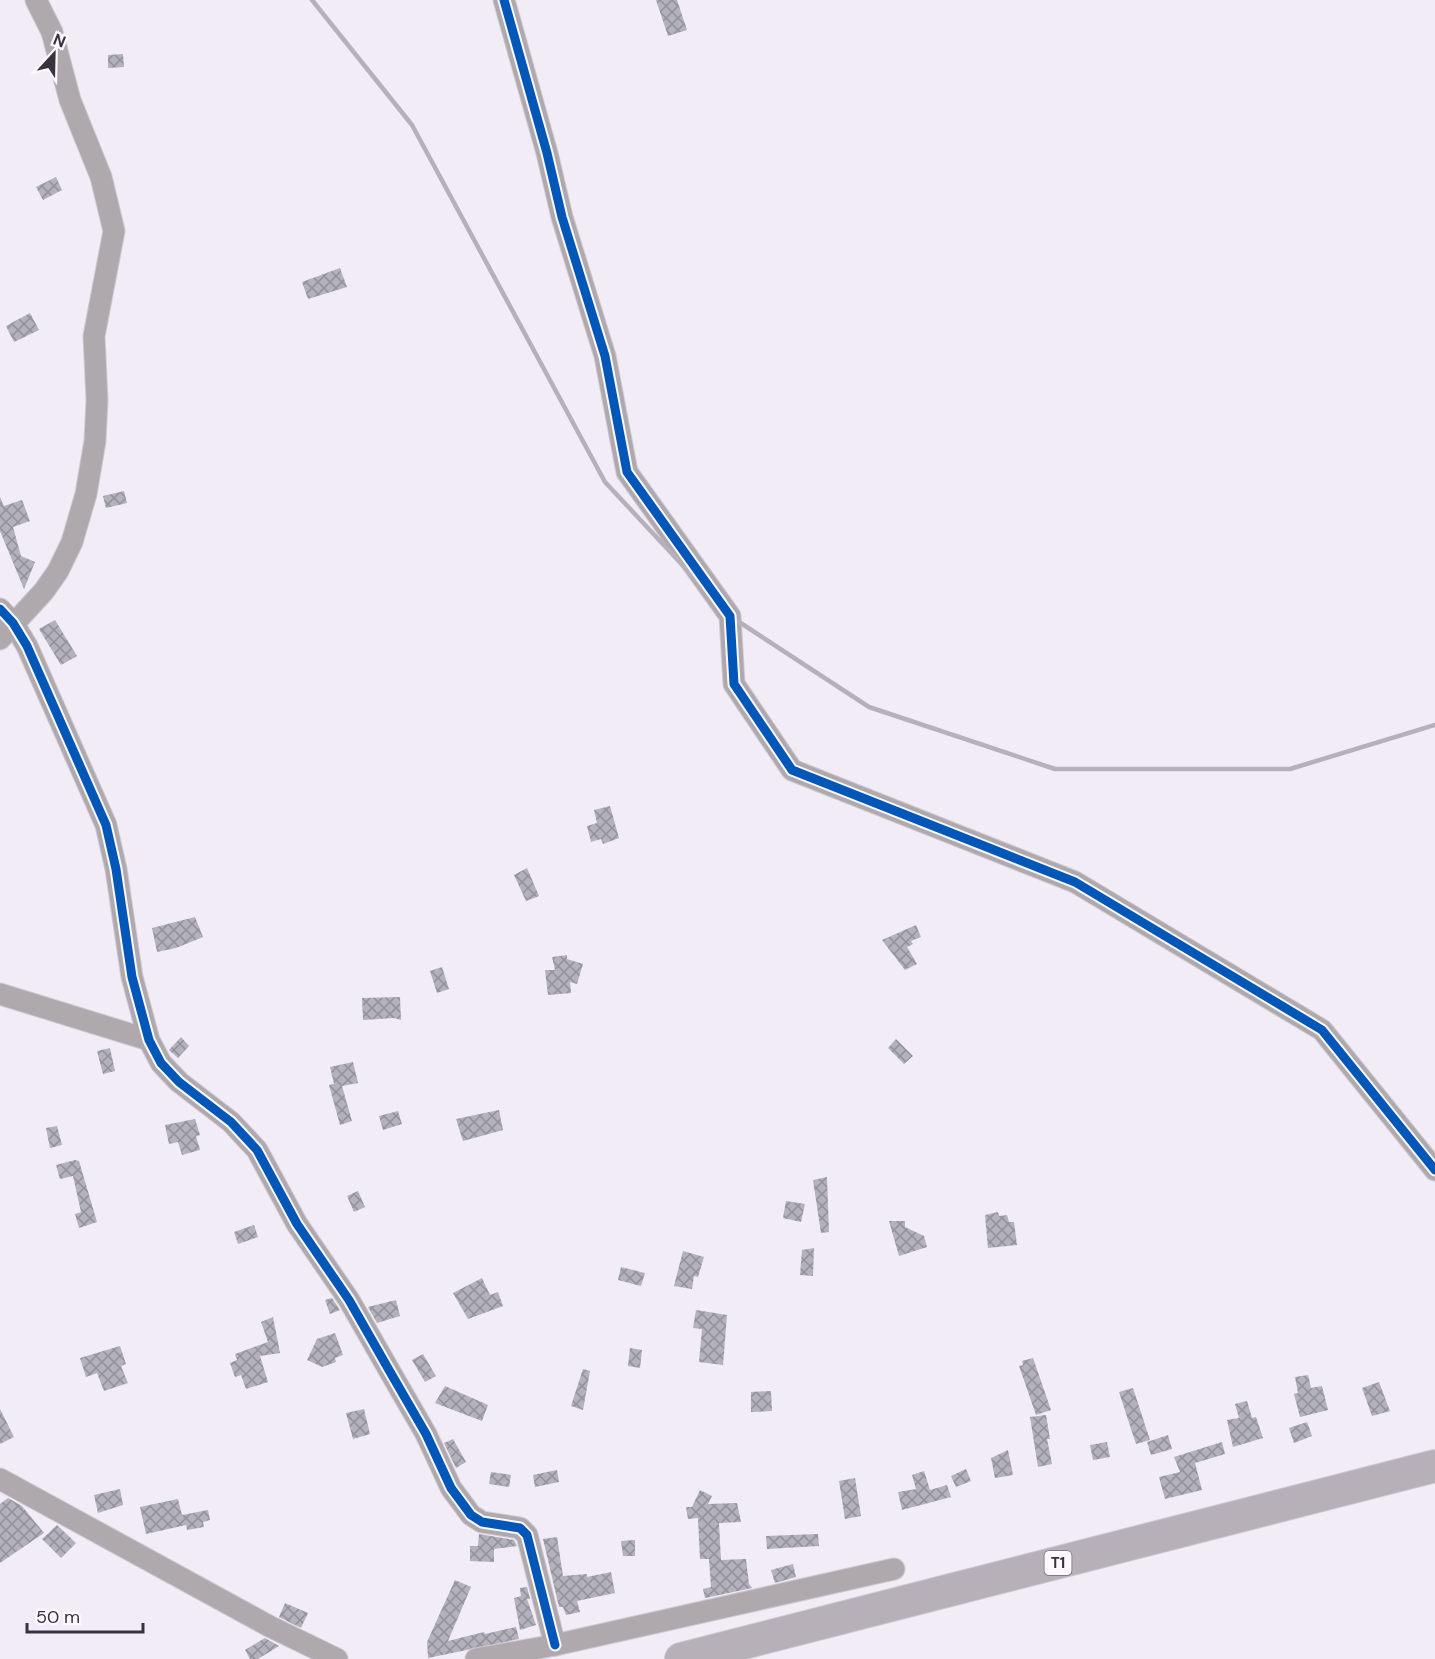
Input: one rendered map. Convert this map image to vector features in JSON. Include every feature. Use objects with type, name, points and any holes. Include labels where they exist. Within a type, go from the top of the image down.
[{"type":"highway","name":"T1","points":[[681,1659],[1435,1466]]},
{"type":"street","points":[[36,0],[52,32],[70,100],[101,177],[114,231],[94,336],[97,399],[95,441],[86,494],[72,542],[58,571],[44,591],[4,624],[27,646],[106,825],[116,869],[132,977],[149,1040],[161,1063],[179,1082],[231,1122],[257,1150],[297,1224],[349,1300],[426,1434],[450,1488],[476,1519],[520,1528],[527,1535],[555,1645]]},
{"type":"street","points":[[504,0],[547,153],[562,217],[605,356],[627,472],[730,616],[734,684],[792,770],[1075,882],[1322,1030],[1435,1170]]},
{"type":"street","points":[[0,994],[149,1040]]},
{"type":"street","points":[[0,1479],[269,1626],[337,1659]]},
{"type":"street","points":[[476,1659],[555,1645],[894,1569]]},
{"type":"building","points":[[656,0],[677,0],[687,30],[668,36]]},
{"type":"building","points":[[123,54],[124,67],[108,68],[108,55]]},
{"type":"building","points":[[56,177],[62,190],[43,200],[36,187]]},
{"type":"building","points":[[340,268],[347,287],[308,299],[302,282]]},
{"type":"building","points":[[30,313],[39,330],[14,342],[6,326]]},
{"type":"building","points":[[124,491],[127,503],[106,508],[103,496]]},
{"type":"building","points":[[0,497],[4,506],[22,500],[30,521],[13,527],[21,556],[35,562],[24,589],[0,531]]},
{"type":"building","points":[[55,620],[77,656],[61,665],[39,629]]},
{"type":"building","points":[[610,806],[619,838],[603,844],[601,839],[591,842],[587,826],[597,823],[594,810]]},
{"type":"building","points":[[527,868],[539,896],[526,901],[514,875]]},
{"type":"building","points":[[195,917],[203,937],[176,948],[157,952],[152,928]]},
{"type":"building","points":[[916,925],[921,937],[911,941],[913,944],[907,947],[917,964],[905,970],[882,940]]},
{"type":"building","points":[[567,955],[567,959],[583,964],[577,984],[570,982],[571,993],[548,995],[545,970],[555,970],[552,957]]},
{"type":"building","points":[[442,967],[449,989],[437,993],[430,971]]},
{"type":"building","points":[[400,997],[401,1020],[394,1018],[363,1020],[362,998]]},
{"type":"building","points":[[181,1037],[189,1046],[178,1058],[169,1050]]},
{"type":"building","points":[[896,1039],[913,1056],[904,1064],[888,1048]]},
{"type":"building","points":[[110,1048],[115,1071],[103,1074],[97,1051]]},
{"type":"building","points":[[353,1062],[358,1083],[342,1086],[352,1121],[340,1125],[329,1085],[334,1084],[330,1067]]},
{"type":"building","points":[[499,1110],[503,1130],[463,1141],[456,1119]]},
{"type":"building","points":[[398,1111],[402,1124],[383,1130],[379,1116]]},
{"type":"building","points":[[195,1119],[200,1135],[196,1136],[200,1150],[182,1155],[178,1142],[169,1144],[165,1125]]},
{"type":"building","points":[[57,1126],[62,1145],[50,1148],[46,1128]]},
{"type":"building","points":[[79,1161],[97,1222],[79,1228],[75,1214],[81,1212],[73,1176],[60,1179],[56,1165]]},
{"type":"building","points":[[827,1177],[829,1232],[821,1233],[813,1180]]},
{"type":"building","points":[[358,1191],[365,1207],[354,1212],[347,1196]]},
{"type":"building","points":[[786,1201],[805,1204],[801,1222],[783,1218]]},
{"type":"building","points":[[998,1212],[999,1216],[1007,1215],[1009,1222],[1014,1222],[1017,1245],[988,1248],[985,1215]]},
{"type":"building","points":[[889,1221],[905,1221],[905,1227],[924,1236],[927,1247],[899,1256]]},
{"type":"building","points":[[254,1225],[258,1237],[238,1244],[234,1232]]},
{"type":"building","points":[[814,1248],[813,1276],[800,1275],[802,1250]]},
{"type":"building","points":[[683,1251],[704,1257],[698,1277],[694,1276],[692,1289],[674,1286]]},
{"type":"building","points":[[621,1267],[645,1273],[641,1286],[618,1280]]},
{"type":"building","points":[[482,1278],[490,1295],[498,1292],[503,1306],[468,1319],[453,1293]]},
{"type":"building","points":[[332,1298],[340,1310],[330,1314],[325,1300]]},
{"type":"building","points":[[396,1300],[400,1316],[377,1323],[368,1307]]},
{"type":"building","points":[[696,1310],[727,1315],[723,1365],[699,1362],[702,1329],[693,1328]]},
{"type":"building","points":[[273,1317],[280,1353],[260,1356],[268,1382],[246,1389],[241,1375],[235,1377],[230,1363],[237,1360],[235,1354],[268,1342],[261,1322]]},
{"type":"building","points":[[335,1333],[343,1355],[335,1358],[336,1362],[322,1367],[307,1360],[317,1339]]},
{"type":"building","points":[[120,1346],[126,1364],[121,1366],[128,1383],[104,1391],[97,1373],[86,1377],[80,1358]]},
{"type":"building","points":[[630,1348],[642,1350],[640,1368],[628,1366]]},
{"type":"building","points":[[423,1354],[436,1376],[425,1382],[412,1360]]},
{"type":"building","points":[[1033,1358],[1051,1410],[1036,1415],[1019,1366],[1023,1365],[1022,1361]]},
{"type":"building","points":[[583,1369],[590,1371],[583,1410],[571,1406]]},
{"type":"building","points":[[1308,1375],[1311,1388],[1322,1386],[1328,1410],[1300,1417],[1294,1394],[1298,1393],[1295,1377]]},
{"type":"building","points":[[1379,1382],[1390,1411],[1372,1416],[1362,1388]]},
{"type":"building","points":[[445,1386],[488,1405],[482,1421],[435,1403]]},
{"type":"building","points":[[1133,1388],[1150,1440],[1136,1444],[1119,1392]]},
{"type":"building","points":[[771,1391],[772,1411],[751,1412],[751,1392]]},
{"type":"building","points":[[1247,1401],[1252,1418],[1256,1417],[1263,1438],[1233,1447],[1227,1420],[1239,1418],[1235,1404]]},
{"type":"building","points":[[0,1409],[14,1437],[0,1444]]},
{"type":"building","points":[[364,1409],[370,1434],[353,1439],[346,1413]]},
{"type":"building","points":[[1046,1415],[1050,1439],[1047,1439],[1052,1464],[1038,1467],[1030,1417]]},
{"type":"building","points":[[1307,1422],[1312,1436],[1294,1443],[1289,1428]]},
{"type":"building","points":[[1168,1435],[1172,1449],[1151,1455],[1147,1442]]},
{"type":"building","points":[[453,1439],[466,1462],[456,1468],[444,1443]]},
{"type":"building","points":[[1107,1442],[1110,1457],[1093,1460],[1090,1445]]},
{"type":"building","points":[[1222,1442],[1225,1454],[1195,1463],[1202,1490],[1165,1499],[1159,1477],[1180,1472],[1174,1457]]},
{"type":"building","points":[[1008,1450],[1013,1475],[995,1478],[991,1458]]},
{"type":"building","points":[[966,1469],[971,1481],[956,1487],[951,1476]]},
{"type":"building","points":[[557,1470],[559,1482],[535,1487],[533,1475]]},
{"type":"building","points":[[924,1471],[930,1490],[947,1485],[951,1497],[902,1510],[898,1492],[916,1489],[912,1475]]},
{"type":"building","points":[[491,1472],[511,1475],[509,1487],[489,1484]]},
{"type":"building","points":[[855,1478],[861,1516],[845,1519],[839,1481]]},
{"type":"building","points":[[120,1489],[123,1505],[98,1513],[94,1495]]},
{"type":"building","points":[[700,1490],[712,1496],[708,1504],[737,1503],[741,1522],[719,1523],[721,1560],[746,1559],[749,1584],[752,1588],[705,1598],[703,1589],[711,1587],[709,1559],[700,1559],[698,1518],[688,1519],[686,1507],[692,1507]]},
{"type":"building","points":[[8,1498],[22,1506],[44,1533],[0,1563],[0,1504]]},
{"type":"building","points":[[178,1499],[182,1515],[208,1510],[210,1520],[203,1522],[204,1527],[187,1530],[186,1525],[146,1534],[140,1507]]},
{"type":"building","points":[[57,1525],[76,1543],[61,1558],[42,1539]]},
{"type":"building","points":[[479,1534],[514,1540],[517,1546],[494,1549],[494,1562],[470,1561],[470,1546],[478,1546]]},
{"type":"building","points":[[818,1534],[819,1546],[767,1549],[766,1536]]},
{"type":"building","points":[[557,1537],[563,1576],[587,1574],[587,1577],[611,1572],[615,1593],[577,1601],[580,1612],[566,1615],[563,1607],[559,1607],[543,1539]]},
{"type":"building","points":[[635,1540],[635,1556],[623,1556],[621,1541]]},
{"type":"building","points":[[793,1564],[796,1577],[775,1583],[771,1570]]},
{"type":"building","points":[[455,1580],[471,1587],[448,1641],[516,1627],[519,1639],[428,1658],[427,1642]]},
{"type":"building","points":[[527,1587],[530,1599],[527,1599],[536,1625],[520,1630],[514,1598],[521,1596],[520,1588]]},
{"type":"building","points":[[285,1603],[308,1613],[301,1628],[279,1617]]},
{"type":"building","points":[[265,1638],[279,1646],[258,1659],[250,1659],[245,1650]]},
{"type":"railway","points":[[312,0],[412,125],[605,482],[730,616],[869,707],[1055,769],[1290,769],[1435,725]]},
{"type":"cycle path","points":[[504,0],[547,153],[562,217],[605,356],[627,472],[730,616],[734,684],[792,770],[1075,882],[1322,1030],[1435,1170]]},
{"type":"cycle path","points":[[0,609],[13,623],[27,646],[106,825],[116,869],[132,977],[149,1040],[161,1063],[179,1082],[231,1122],[257,1150],[297,1224],[349,1300],[426,1434],[451,1488],[471,1515],[482,1522],[520,1528],[527,1535],[555,1645]]}]
